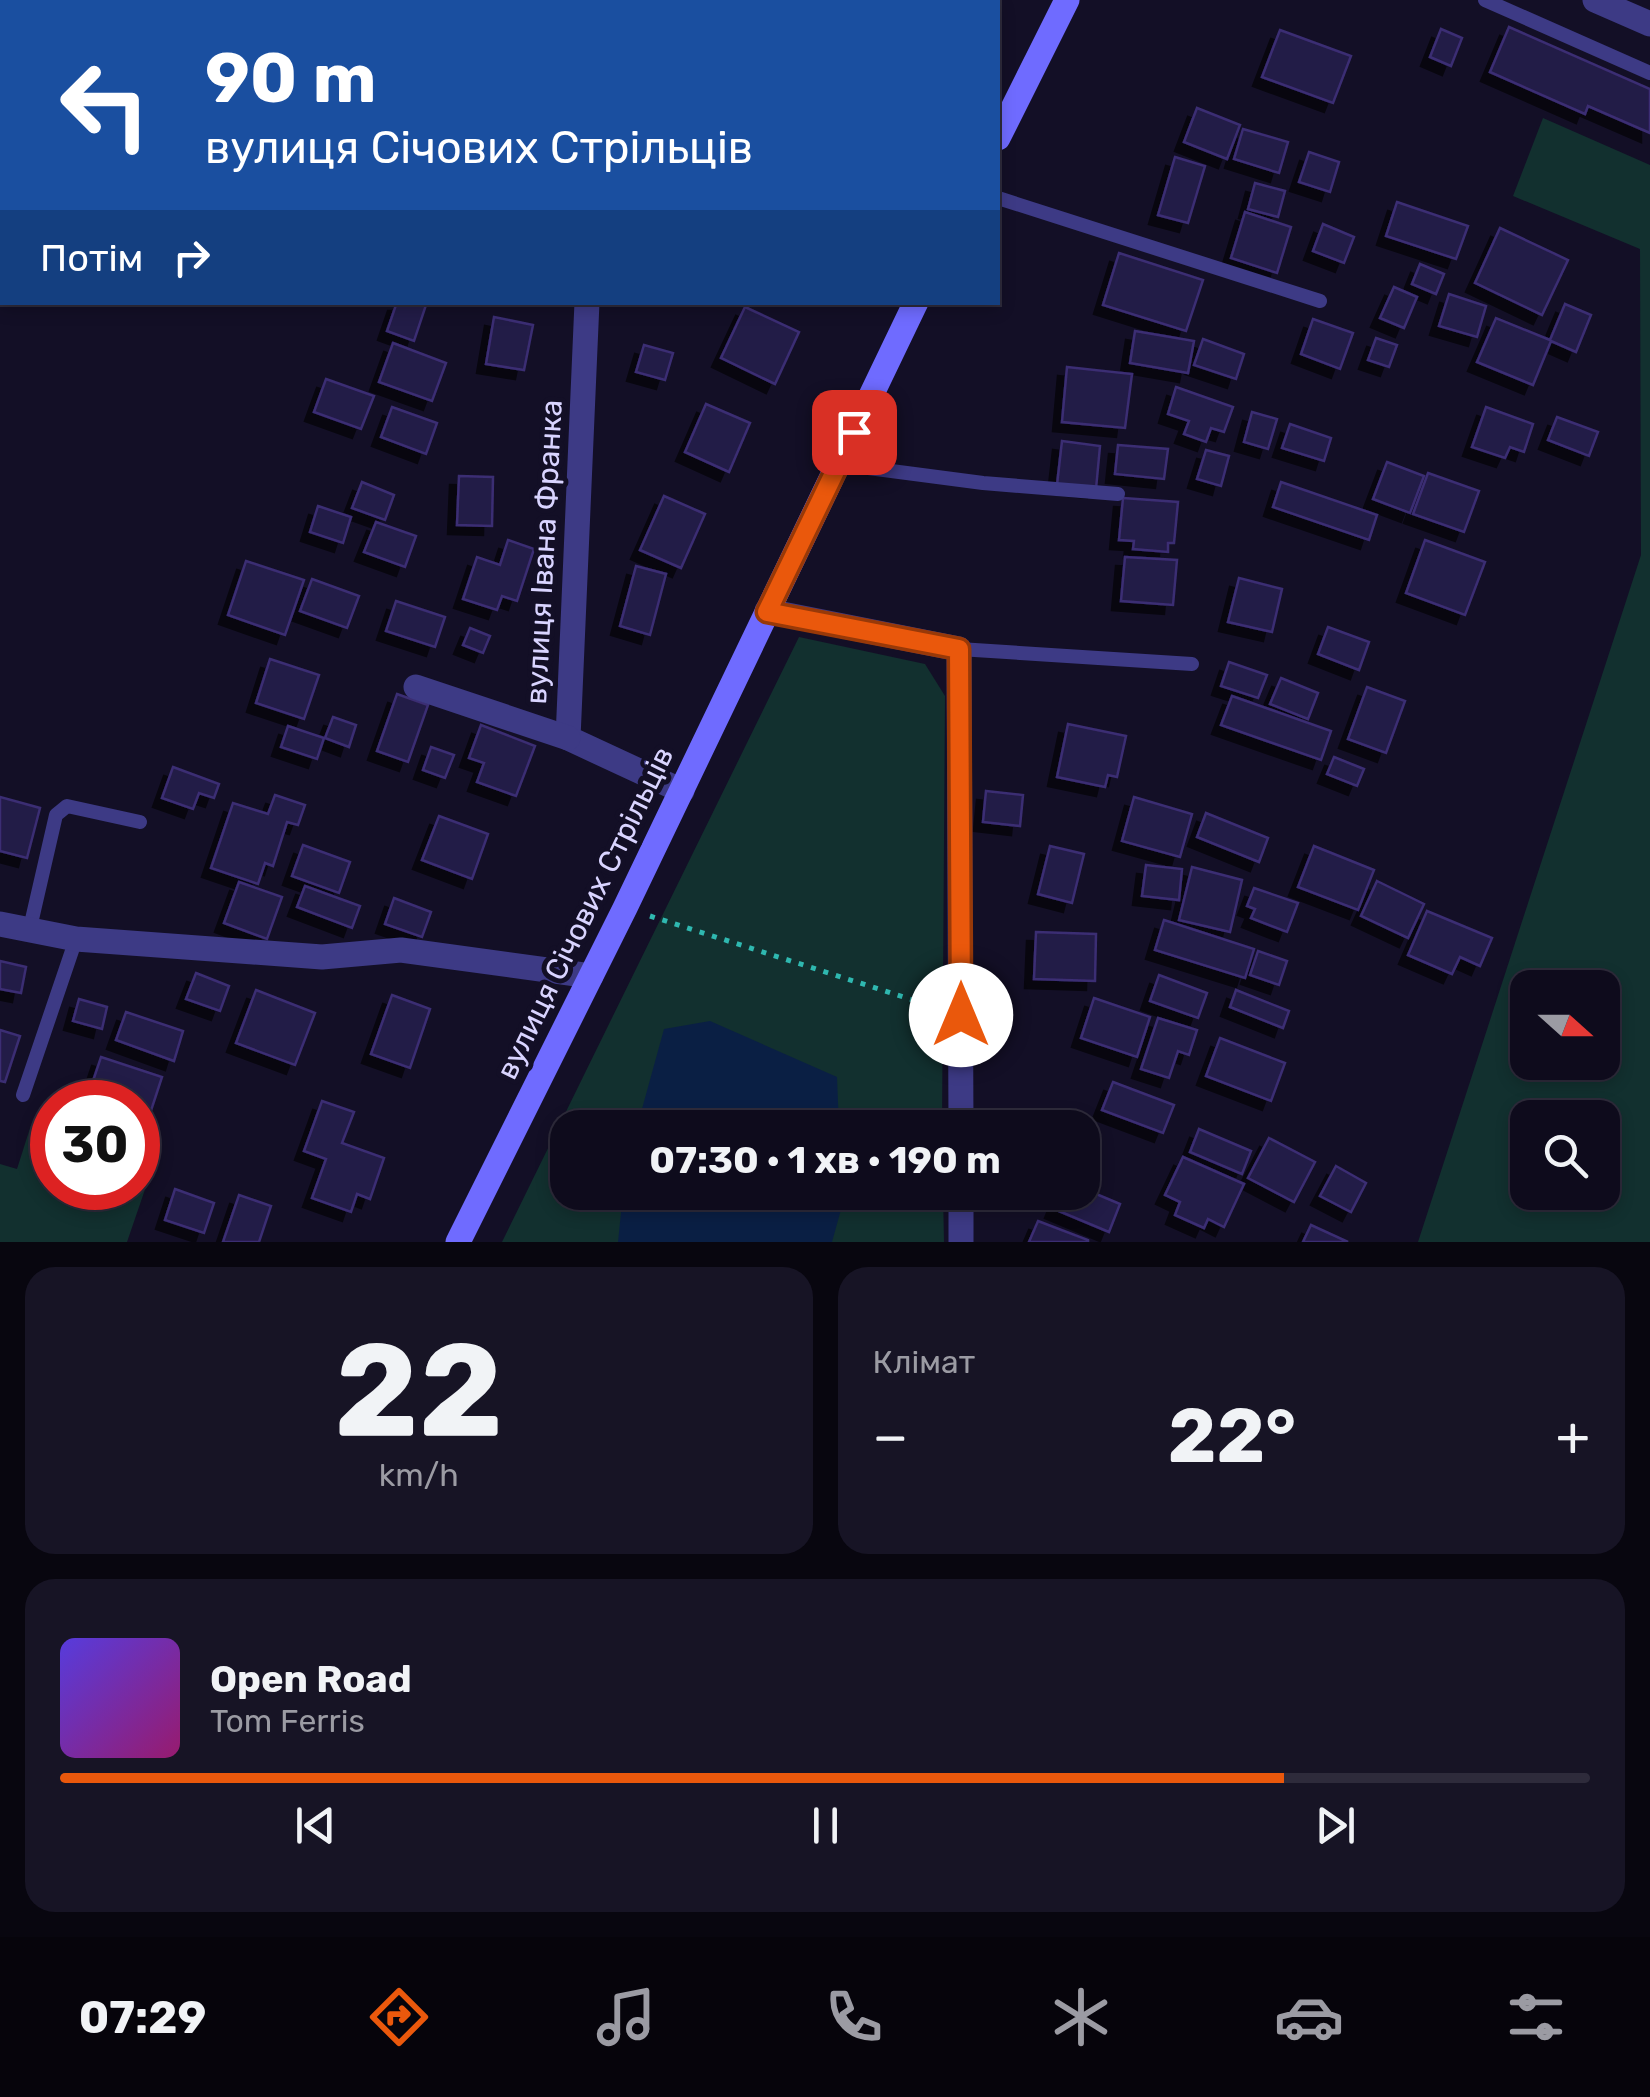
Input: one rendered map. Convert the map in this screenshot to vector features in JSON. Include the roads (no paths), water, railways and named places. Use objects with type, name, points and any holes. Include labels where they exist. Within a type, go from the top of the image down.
[{"type":"street","points":[[1000,134],[1067,0]]},
{"type":"street","points":[[1594,0],[1650,24]]},
{"type":"street","name":"вулиця Івана Франка","points":[[587,305],[568,738],[682,790]]},
{"type":"street","name":"вулиця Січових Стрільців","points":[[458,1242],[625,908],[915,305]]},
{"type":"street","points":[[767,612],[959,649],[961,1110]]},
{"type":"street","points":[[416,687],[568,738]]},
{"type":"street","points":[[0,924],[76,939],[322,957],[401,950],[591,976]]},
{"type":"street","points":[[961,1210],[961,1242]]},
{"type":"lane","points":[[1485,0],[1650,73]]},
{"type":"lane","points":[[1000,199],[1320,301]]},
{"type":"lane","points":[[838,464],[947,480],[1118,494]]},
{"type":"lane","points":[[959,649],[1192,664]]},
{"type":"lane","points":[[30,928],[56,815],[67,806],[140,822]]},
{"type":"lane","points":[[22,1095],[76,939]]},
{"type":"water","points":[[710,1021],[837,1077],[838,1110],[642,1110],[664,1029]]},
{"type":"water","points":[[621,1210],[841,1210],[832,1242],[618,1242]]}]
